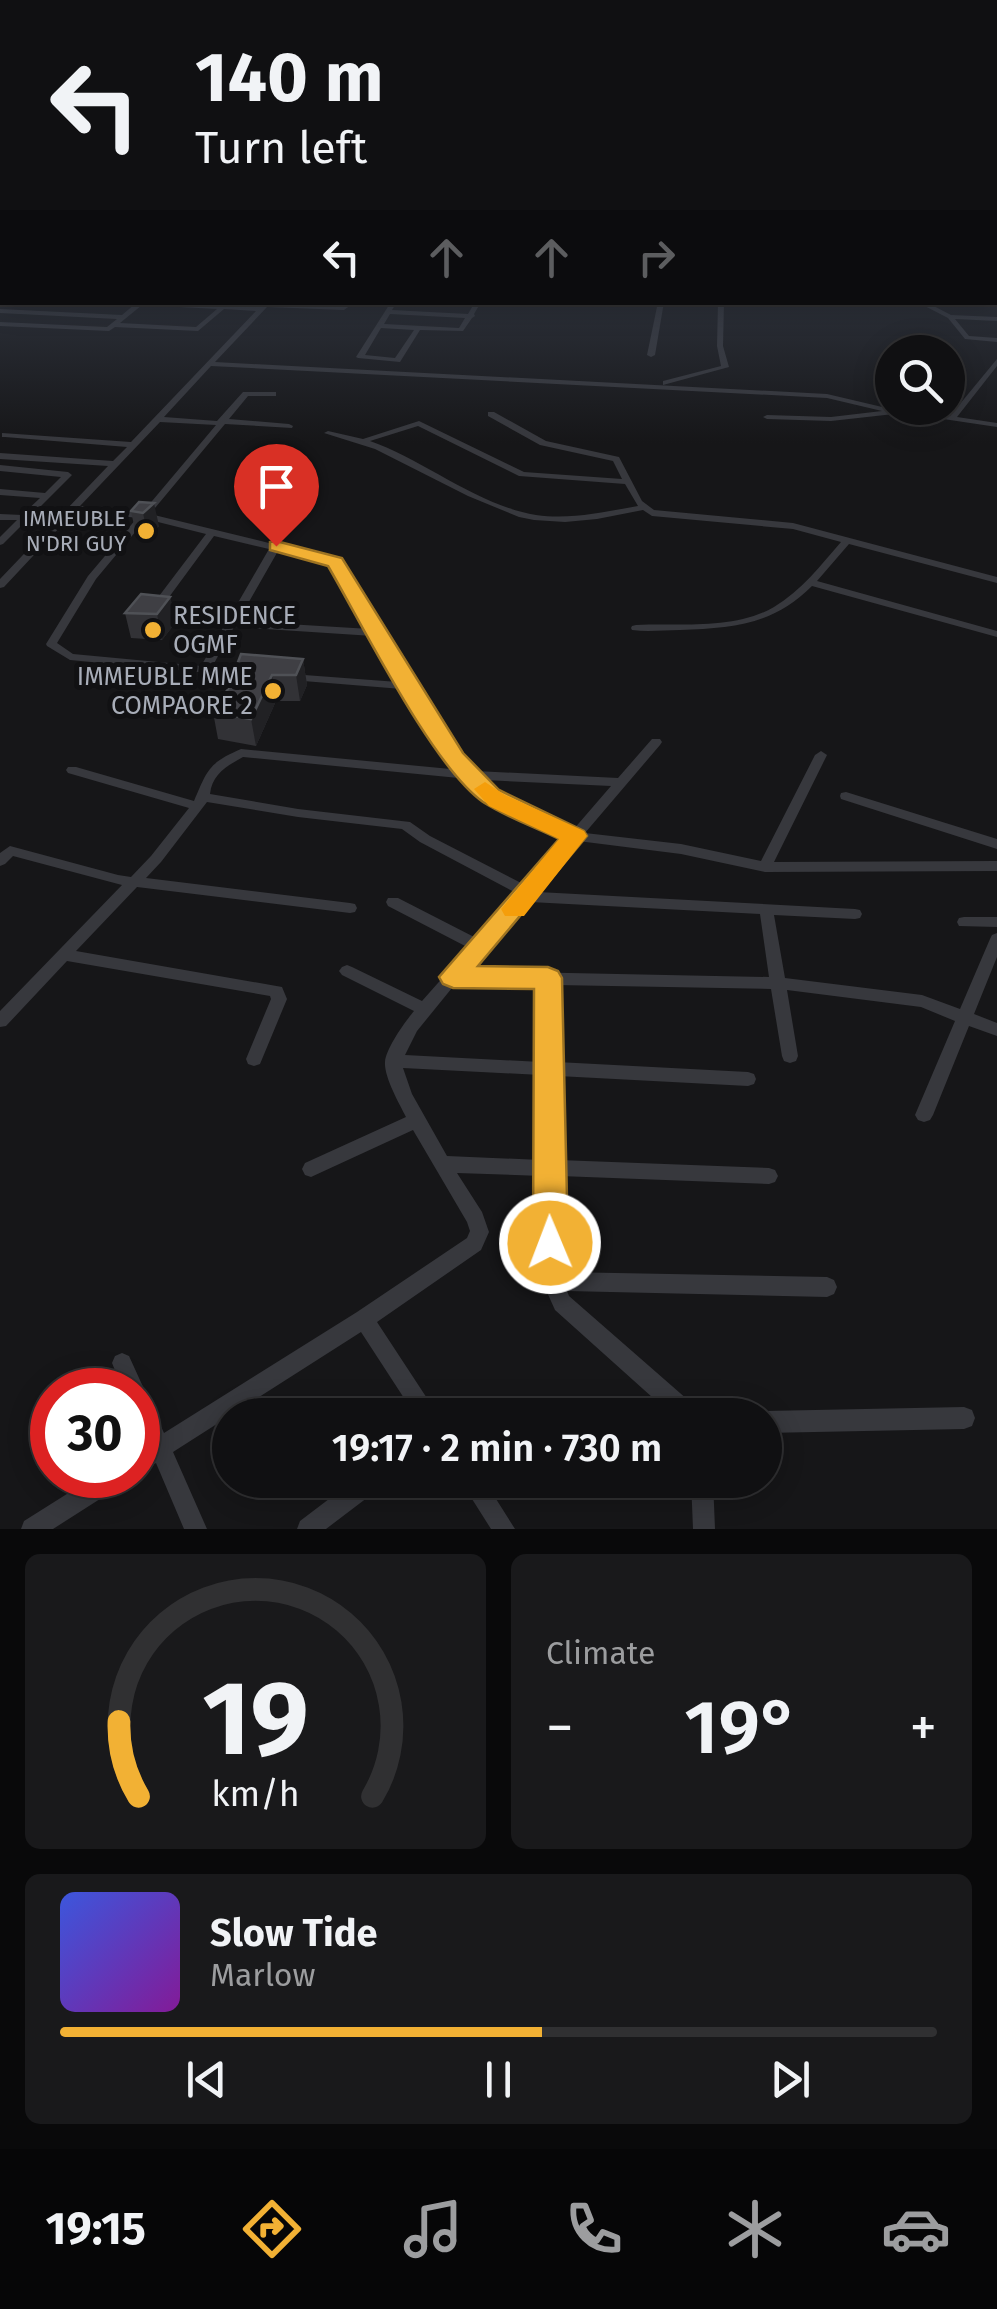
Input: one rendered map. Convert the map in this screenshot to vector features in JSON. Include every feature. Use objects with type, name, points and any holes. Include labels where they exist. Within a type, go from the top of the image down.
[{"type":"street","points":[[82,315],[95,305]]},
{"type":"street","points":[[0,324],[108,329],[138,305]]},
{"type":"street","points":[[155,328],[182,305],[348,305]]},
{"type":"street","points":[[0,585],[266,305]]},
{"type":"street","points":[[392,305],[360,354],[362,359],[401,358],[418,328]]},
{"type":"street","points":[[378,326],[461,330],[477,305]]},
{"type":"street","points":[[651,355],[660,305]]},
{"type":"street","points":[[647,386],[725,367],[720,346],[721,305]]},
{"type":"street","points":[[926,305],[950,317],[997,320]]},
{"type":"street","points":[[114,326],[198,329],[222,307]]},
{"type":"street","points":[[0,311],[124,317]]},
{"type":"street","points":[[387,312],[472,316]]},
{"type":"street","points":[[950,317],[967,338],[997,340]]},
{"type":"street","points":[[965,404],[992,376],[997,362]]},
{"type":"street","points":[[208,364],[827,396],[875,407]]},
{"type":"street","points":[[261,674],[70,657],[51,644],[92,578],[220,422],[246,394],[273,394]]},
{"type":"street","points":[[768,417],[831,419],[875,413]]},
{"type":"street","points":[[491,414],[544,443],[616,459],[642,508]]},
{"type":"street","points":[[965,418],[997,425]]},
{"type":"street","points":[[157,419],[288,426]]},
{"type":"street","points":[[366,440],[419,423],[522,474],[627,482]]},
{"type":"street","points":[[328,434],[366,440],[439,479],[521,514],[590,517],[642,508],[663,515],[794,526],[997,580]]},
{"type":"street","points":[[6,435],[133,444]]},
{"type":"street","points":[[0,456],[116,464]]},
{"type":"street","points":[[0,468],[68,475],[0,542]]},
{"type":"street","points":[[0,492],[48,496]]},
{"type":"street","points":[[76,508],[146,516],[335,562],[408,686],[456,758],[497,801],[575,836],[681,849],[764,867],[997,866]]},
{"type":"street","points":[[0,517],[25,518]]},
{"type":"street","points":[[212,532],[155,608],[162,614],[231,624],[379,633]]},
{"type":"street","points":[[636,628],[756,621],[792,602],[813,583],[847,540]]},
{"type":"street","points":[[205,669],[276,546]]},
{"type":"street","points":[[813,583],[997,634]]},
{"type":"street","points":[[278,676],[408,686]]},
{"type":"street","points":[[196,1529],[160,1448],[474,1244],[480,1232],[396,1077],[393,1060],[400,1044],[453,977],[528,895],[656,742]]},
{"type":"street","points":[[0,1022],[135,881],[201,802],[215,768],[230,756],[241,753],[473,774],[622,782]]},
{"type":"street","points":[[764,867],[821,755]]},
{"type":"street","points":[[72,770],[201,802],[405,824],[425,840],[528,895],[855,914]]},
{"type":"street","points":[[846,796],[997,844]]},
{"type":"street","points":[[3,854],[93,875],[350,908]]},
{"type":"street","points":[[393,902],[480,946]]},
{"type":"street","points":[[766,909],[790,1056]]},
{"type":"street","points":[[964,922],[997,922]]},
{"type":"street","points":[[924,1116],[997,939]]},
{"type":"street","points":[[64,954],[277,991],[279,999],[254,1059]]},
{"type":"street","points":[[348,971],[426,1010]]},
{"type":"street","points":[[453,977],[778,983],[922,1001],[997,1030]]},
{"type":"street","points":[[548,978],[552,1281],[562,1303],[669,1398]]},
{"type":"street","points":[[393,1060],[548,1072],[748,1080]]},
{"type":"street","points":[[310,1169],[418,1119]]},
{"type":"street","points":[[444,1164],[769,1176]]},
{"type":"street","points":[[552,1281],[827,1287]]},
{"type":"street","points":[[364,1319],[416,1398]]},
{"type":"street","points":[[122,1363],[124,1368]]},
{"type":"street","points":[[782,1422],[964,1418]]},
{"type":"street","points":[[32,1529],[81,1498]]},
{"type":"street","points":[[308,1529],[348,1498]]},
{"type":"street","points":[[483,1498],[504,1529]]},
{"type":"street","points":[[703,1498],[704,1529]]},
{"type":"building","points":[[139,502],[154,503],[143,513],[131,511]]},
{"type":"building","points":[[141,594],[170,597],[157,614],[125,613]]},
{"type":"building","points":[[241,654],[303,659],[296,675],[272,675],[251,719],[213,712],[237,675],[233,675]]},
{"type":"slow traffic","points":[[485,789],[497,801],[575,836],[515,909]]},
{"type":"place","name":"IMMEUBLE N'DRI GUY","points":[[146,531]]},
{"type":"place","name":"RESIDENCE OGMF","points":[[153,630]]},
{"type":"place","name":"IMMEUBLE MME COMPAORE 2","points":[[273,691]]},
{"type":"route","points":[[276,546],[335,562],[430,721],[490,796],[575,836],[453,977],[548,978],[550,1243]]}]
